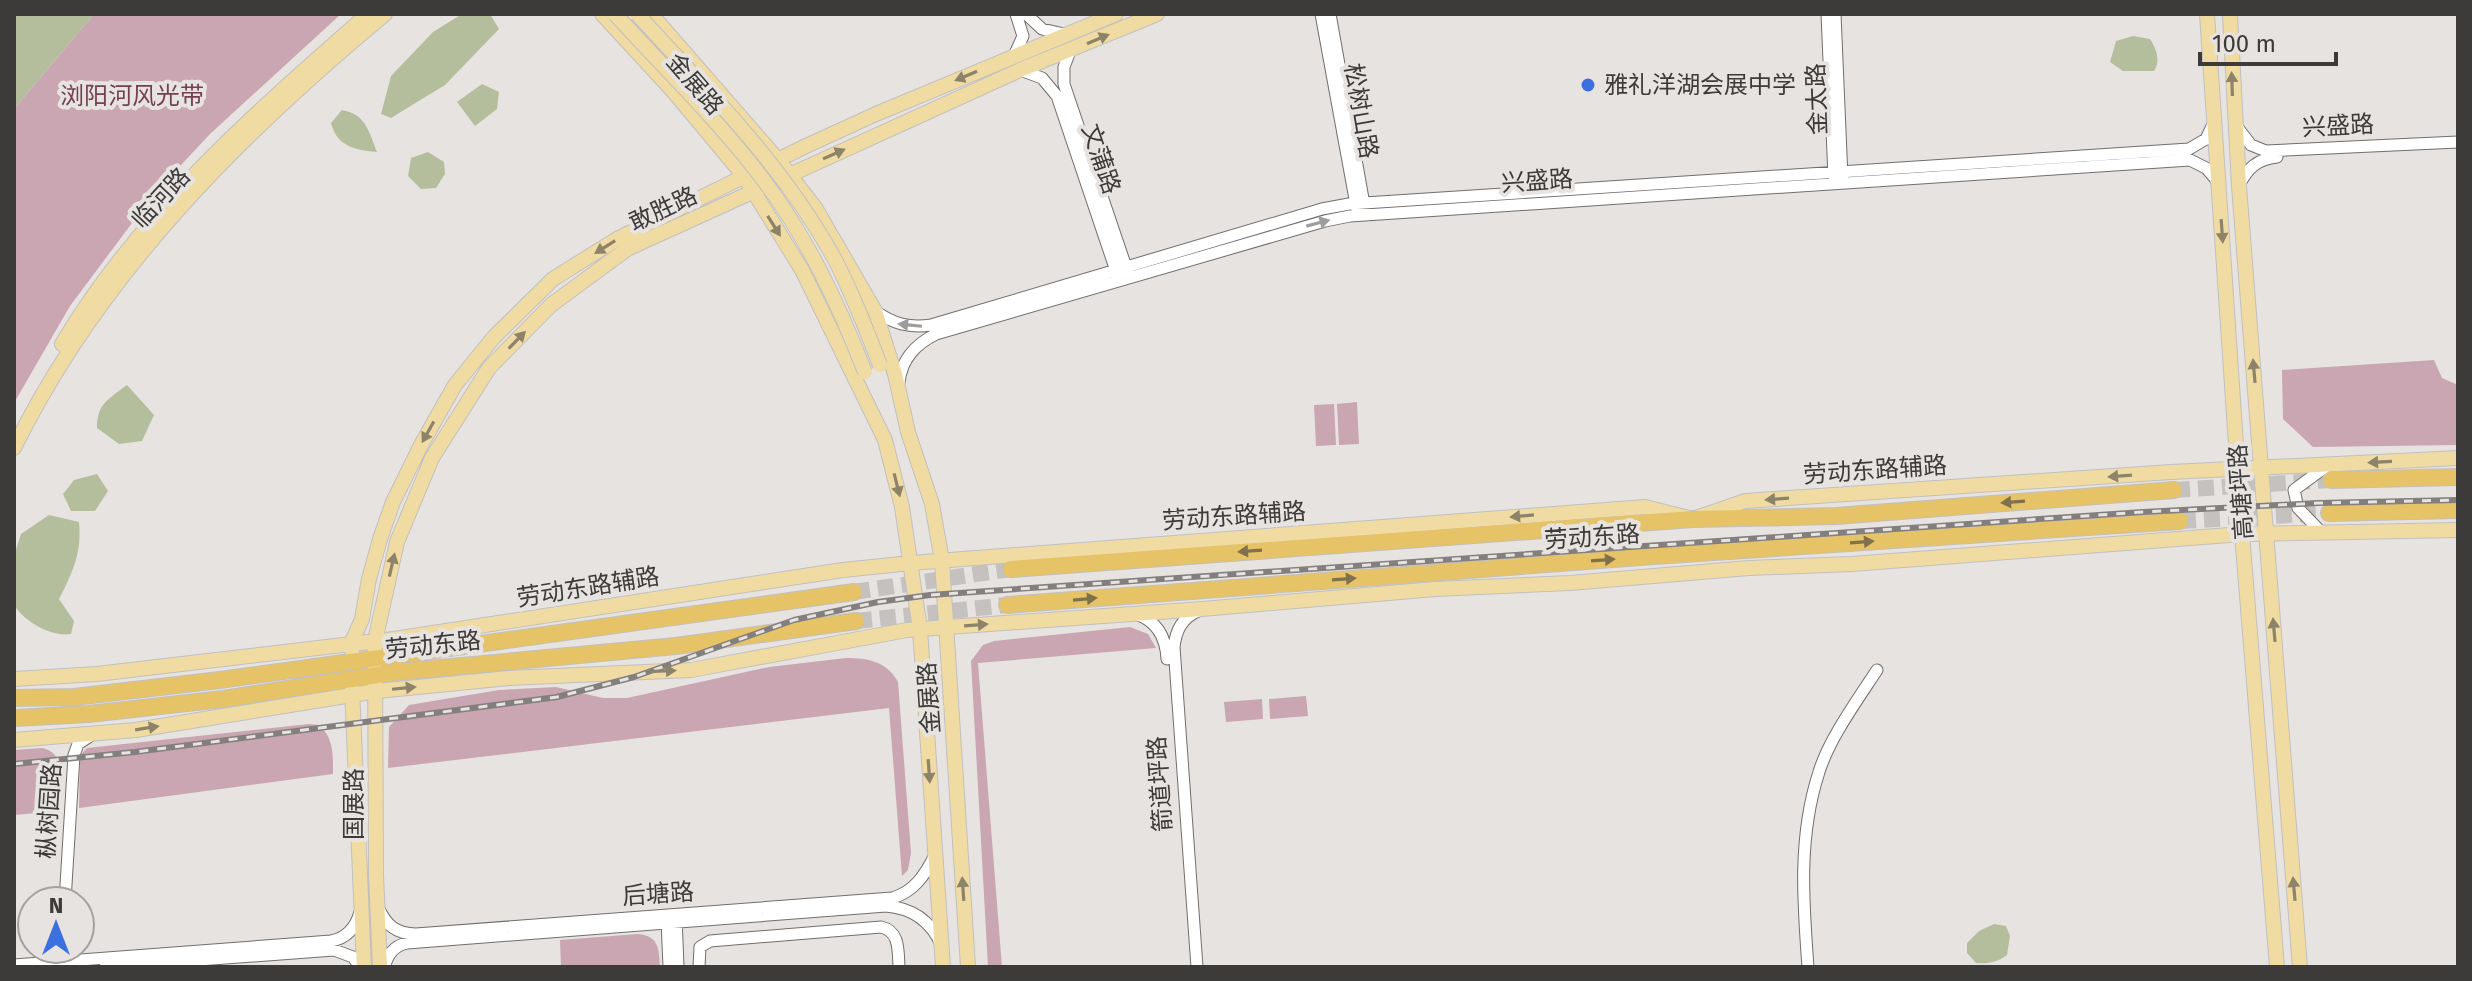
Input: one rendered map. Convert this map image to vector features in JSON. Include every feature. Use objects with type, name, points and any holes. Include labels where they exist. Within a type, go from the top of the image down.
[{"type":"highway","points":[[2329,472],[2458,477]]},
{"type":"highway","name":"劳动东路","points":[[1011,569],[1693,519],[1836,516],[2174,490]]},
{"type":"highway","points":[[2329,513],[2458,510]]},
{"type":"highway","name":"劳动东路","points":[[1007,605],[1654,556],[2180,521]]},
{"type":"highway","name":"劳动东路","points":[[14,718],[89,714],[352,687],[375,666],[854,592]]},
{"type":"highway","name":"劳动东路","points":[[14,698],[74,697],[220,680],[352,652],[375,666],[676,646],[856,621]]},
{"type":"main road","name":"临河路","points":[[14,428],[69,332],[147,225],[245,124],[368,14]]},
{"type":"main road","name":"临河路","points":[[14,448],[74,341],[156,233],[298,88],[385,14]]},
{"type":"main road","name":"金展路","points":[[602,14],[673,91],[744,176],[802,270],[885,440]]},
{"type":"main road","name":"金展路","points":[[615,14],[731,139],[770,189],[826,280],[865,372],[902,507],[920,629],[943,967]]},
{"type":"main road","name":"金展路","points":[[637,14],[724,107],[794,195],[840,270],[908,432],[932,504],[942,561],[968,967]]},
{"type":"main road","name":"金展路","points":[[651,14],[779,161],[816,209],[875,311],[908,432]]},
{"type":"main road","name":"敢胜路","points":[[375,666],[397,542],[432,458],[489,368],[551,305],[627,249],[753,192],[1017,63],[1065,34],[1116,14]]},
{"type":"main road","name":"敢胜路","points":[[352,652],[380,539],[403,481],[455,385],[494,337],[553,279],[617,239],[876,114],[1017,63],[1070,51],[1157,14]]},
{"type":"main road","name":"高塘坪路","points":[[2207,14],[2242,534],[2277,967]]},
{"type":"main road","name":"高塘坪路","points":[[2230,14],[2234,121],[2300,967]]},
{"type":"main road","name":"劳动东路辅路","points":[[375,666],[843,570],[911,563],[1645,507],[1693,519],[1745,501],[2262,468],[2329,472],[2458,458]]},
{"type":"main road","points":[[375,666],[509,678],[691,670],[920,629],[1435,589],[1852,564],[2242,534],[2458,530]]},
{"type":"main road","points":[[1654,556],[1749,568]]},
{"type":"main road","points":[[14,679],[352,652]]},
{"type":"main road","name":"国展路","points":[[352,652],[362,967]]},
{"type":"main road","name":"国展路","points":[[375,666],[377,905],[382,967]]},
{"type":"main road","points":[[14,740],[136,730],[352,687]]},
{"type":"street","points":[[1016,14],[1023,36],[1017,63]]},
{"type":"street","points":[[1026,14],[1042,29],[1065,34]]},
{"type":"street","name":"松树山路","points":[[1321,14],[1361,209]]},
{"type":"street","name":"松树山路","points":[[1330,14],[1361,209]]},
{"type":"street","name":"金太路","points":[[1827,14],[1838,178]]},
{"type":"street","name":"金太路","points":[[1835,14],[1838,178]]},
{"type":"street","name":"文蒲路","points":[[1070,51],[1064,67],[1064,84],[1123,274]]},
{"type":"street","name":"文蒲路","points":[[1017,63],[1042,78],[1057,96],[1123,274]]},
{"type":"street","name":"兴盛路","points":[[2234,121],[2246,140],[2266,151],[2458,142]]},
{"type":"street","name":"兴盛路","points":[[1838,178],[2189,149],[2206,139],[2214,122]]},
{"type":"street","name":"兴盛路","points":[[2239,186],[2252,166],[2266,158],[2458,148]]},
{"type":"street","name":"兴盛路","points":[[875,311],[904,326],[931,325],[1361,209],[1838,178],[2190,160],[2206,168],[2219,184]]},
{"type":"street","name":"兴盛路","points":[[898,390],[900,375],[909,354],[915,346],[936,334],[1123,274]]},
{"type":"street","points":[[2322,533],[2298,508],[2294,490],[2329,472]]},
{"type":"street","name":"箭道坪路","points":[[1197,967],[1174,647],[1179,626],[1185,618],[1202,609]]},
{"type":"street","name":"箭道坪路","points":[[1136,614],[1152,622],[1166,647],[1189,967]]},
{"type":"street","points":[[1808,967],[1801,884],[1808,820],[1819,770],[1877,670]]},
{"type":"street","name":"枞树园路","points":[[64,885],[74,755],[82,741],[95,734]]},
{"type":"street","name":"枞树园路","points":[[50,738],[63,744],[69,755],[64,885]]},
{"type":"street","name":"后塘路","points":[[382,967],[393,950],[407,943],[892,898],[901,896],[917,884],[935,855]]},
{"type":"street","name":"后塘路","points":[[377,905],[390,927],[406,934],[895,907],[912,911],[925,921],[942,948]]},
{"type":"street","points":[[96,956],[339,939],[357,922],[361,907]]},
{"type":"street","points":[[669,967],[672,919]]},
{"type":"street","points":[[672,919],[678,967]]},
{"type":"street","points":[[699,967],[700,947],[710,941],[881,927],[896,937],[899,967]]},
{"type":"street","points":[[105,967],[334,950],[353,957],[362,967]]},
{"type":"green space","name":"浏阳河风光带","points":[[94,14],[341,14],[210,134],[153,195],[70,306],[14,403],[14,109]]},
{"type":"green space","points":[[2434,360],[2442,378],[2458,385],[2458,445],[2313,447],[2283,419],[2282,370]]},
{"type":"green space","points":[[1357,402],[1359,444],[1339,445],[1337,404]]},
{"type":"green space","points":[[1334,404],[1336,445],[1316,446],[1314,405]]},
{"type":"green space","points":[[1130,627],[1148,634],[1156,648],[978,663],[1002,967],[988,967],[971,661],[983,645],[994,641]]},
{"type":"green space","points":[[846,658],[876,662],[888,669],[898,682],[911,853],[908,870],[902,876],[889,708],[388,768],[389,727],[409,705],[499,690],[556,687],[603,698],[627,698],[769,667]]},
{"type":"green space","points":[[1306,696],[1308,716],[1270,719],[1269,699]]},
{"type":"green space","points":[[1262,699],[1263,719],[1226,722],[1224,702]]},
{"type":"green space","points":[[319,725],[328,735],[333,754],[333,774],[79,808],[80,755],[87,748]]},
{"type":"green space","points":[[42,748],[51,751],[60,765],[59,811],[14,815],[14,750]]},
{"type":"green space","points":[[638,934],[654,941],[660,967],[561,967],[560,940]]},
{"type":"shaded area","points":[[14,14],[94,14],[14,109]]},
{"type":"shaded area","points":[[462,14],[490,14],[499,29],[445,85],[391,118],[381,114],[391,76],[433,32]]},
{"type":"shaded area","points":[[2133,36],[2150,39],[2156,50],[2154,71],[2123,71],[2110,62],[2116,41]]},
{"type":"shaded area","points":[[482,84],[499,92],[497,109],[475,126],[457,102]]},
{"type":"shaded area","points":[[342,110],[362,120],[377,152],[348,146],[338,137],[331,123]]},
{"type":"shaded area","points":[[428,152],[444,162],[445,174],[436,188],[421,189],[408,176],[411,158]]},
{"type":"shaded area","points":[[127,385],[154,415],[142,441],[119,444],[97,428],[98,420],[105,402]]},
{"type":"shaded area","points":[[97,474],[108,491],[95,511],[71,511],[63,494],[74,480]]},
{"type":"shaded area","points":[[49,515],[79,522],[75,562],[59,599],[74,621],[71,634],[55,633],[39,627],[14,605],[14,556],[21,534]]},
{"type":"shaded area","points":[[1994,924],[2006,926],[2010,936],[2007,955],[1993,962],[1976,963],[1967,953],[1967,943],[1979,931]]},
{"type":"tunnel","points":[[2174,490],[2331,480]]},
{"type":"tunnel","points":[[2180,521],[2329,513]]},
{"type":"tunnel","points":[[854,592],[1011,569]]},
{"type":"tunnel","points":[[856,621],[1007,605]]},
{"type":"railway","points":[[14,764],[135,752],[557,697],[634,677],[794,620],[878,602],[930,595],[2143,512],[2458,500]]},
{"type":"place","name":"雅礼洋湖会展中学","points":[[1588,85]]}]
